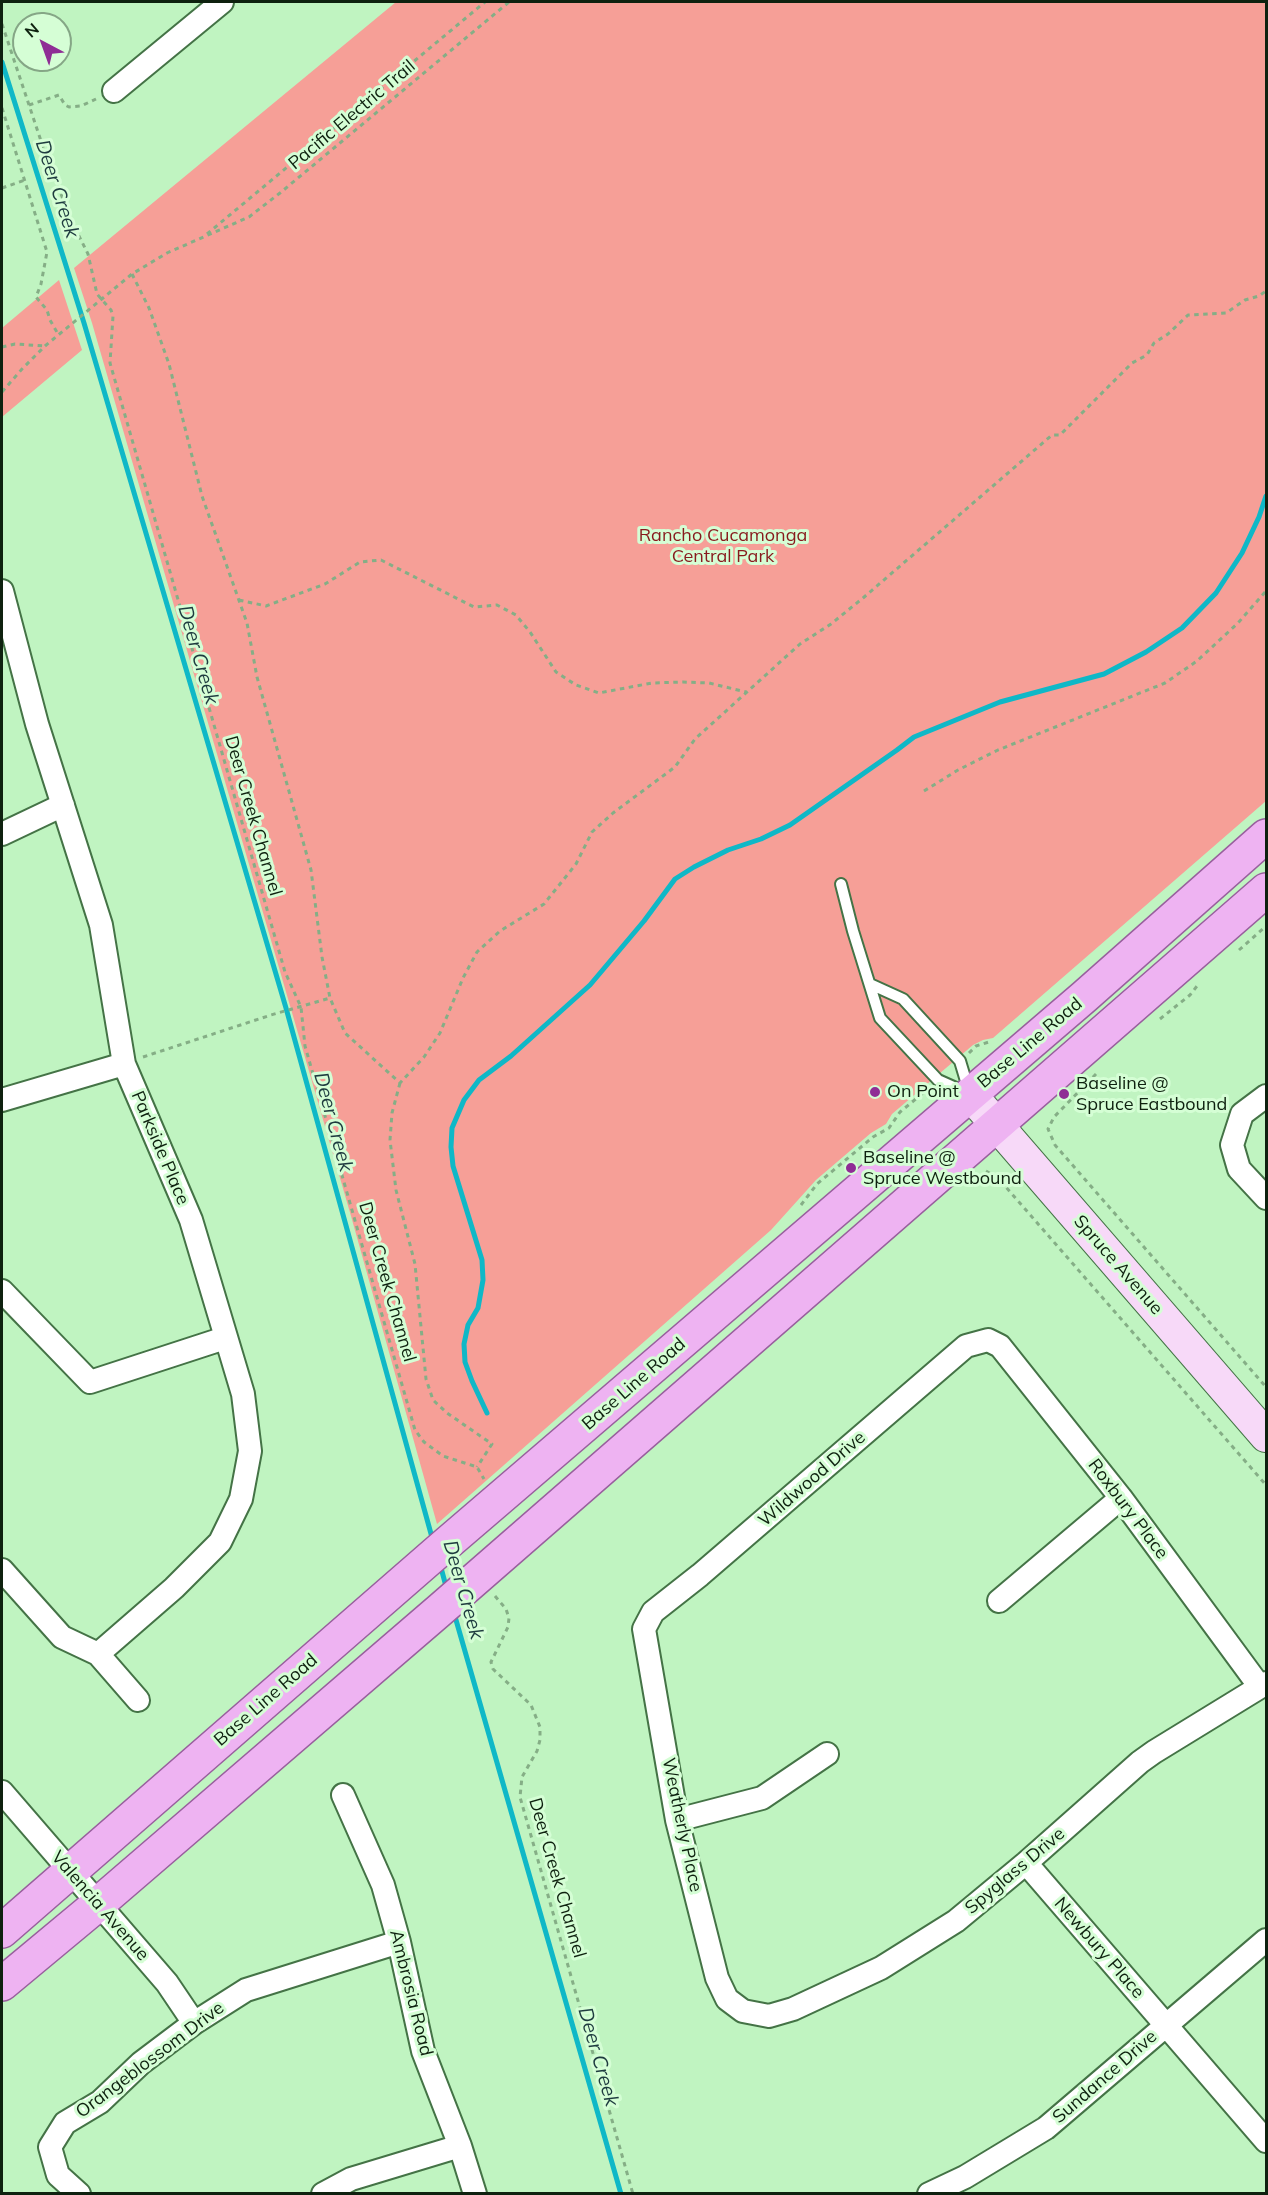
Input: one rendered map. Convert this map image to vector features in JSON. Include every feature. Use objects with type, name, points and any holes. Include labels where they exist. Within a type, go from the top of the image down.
[{"type":"main road","name":"Base Line Road","points":[[2,1931],[157,1794],[1266,836]]},
{"type":"main road","points":[[2,1984],[97,1905],[449,1601],[1266,891]]},
{"type":"street","points":[[114,91],[222,2]]},
{"type":"street","name":"Parkside Place","points":[[3,601],[37,724],[100,925],[124,1064],[191,1220],[243,1394],[250,1451],[242,1499],[220,1542],[174,1588],[98,1654]]},
{"type":"street","points":[[2,834],[63,805]]},
{"type":"street","points":[[2,1100],[124,1064]]},
{"type":"street","name":"Spruce Avenue","points":[[970,1094],[1266,1436]]},
{"type":"street","points":[[1266,1096],[1242,1114],[1232,1145],[1239,1170],[1266,1198]]},
{"type":"street","points":[[2,1291],[90,1382],[225,1338]]},
{"type":"street","name":"Roxbury Place","points":[[988,1340],[1000,1346],[1121,1498],[1263,1685]]},
{"type":"street","name":"Wildwood Drive","points":[[645,1629],[653,1612],[709,1567],[966,1347],[988,1340]]},
{"type":"street","points":[[999,1601],[1121,1498]]},
{"type":"street","points":[[2,1570],[62,1637],[98,1654],[138,1700]]},
{"type":"street","name":"Weatherly Place","points":[[645,1629],[677,1820],[717,1978],[727,1999],[743,2011]]},
{"type":"street","name":"Spyglass Drive","points":[[743,2011],[769,2016],[793,2009],[881,1968],[956,1921],[1154,1752],[1263,1685]]},
{"type":"street","points":[[677,1820],[762,1798],[827,1754]]},
{"type":"street","name":"Valencia Avenue","points":[[2,1792],[97,1905],[167,1983],[194,2023]]},
{"type":"street","name":"Ambrosia Road","points":[[344,1795],[383,1885],[399,1942],[423,2051],[460,2146],[475,2193]]},
{"type":"street","name":"Newbury Place","points":[[1026,1863],[1266,2141]]},
{"type":"street","name":"Sundance Drive","points":[[929,2193],[965,2177],[1046,2128],[1266,1941]]},
{"type":"street","name":"Orangeblossom Drive","points":[[80,2193],[58,2175],[50,2147],[65,2123],[100,2102],[141,2063],[194,2023],[246,1990],[399,1942]]},
{"type":"street","points":[[323,2193],[351,2179],[460,2146]]},
{"type":"lane","points":[[841,884],[880,1018],[938,1080],[970,1094]]},
{"type":"lane","points":[[870,984],[903,999],[960,1061],[970,1094]]},
{"type":"path","name":"Pacific Electric Trail","points":[[204,237],[485,2]]},
{"type":"path","name":"Pacific Electric Trail","points":[[2,392],[45,346],[132,274],[167,253],[249,217],[509,2]]},
{"type":"path","name":"Deer Creek Channel","points":[[2,24],[48,162],[88,254],[96,291],[113,316],[110,363],[282,961],[301,1007],[306,1046],[416,1430],[424,1442],[443,1456],[477,1467]]},
{"type":"path","points":[[29,105],[59,95],[64,105],[75,107],[114,91]]},
{"type":"path","points":[[2,108],[46,252],[41,284],[36,297],[47,310],[59,334]]},
{"type":"path","points":[[2,188],[25,180]]},
{"type":"path","points":[[132,274],[149,308],[169,364],[202,496],[247,623],[257,677],[311,870],[322,957],[330,998],[345,1033],[400,1083]]},
{"type":"path","points":[[486,1484],[477,1467],[492,1444],[447,1413],[433,1400],[426,1378],[415,1264],[396,1190],[390,1140],[392,1113],[400,1083],[424,1057],[440,1033],[463,978],[477,952],[500,931],[544,904],[576,864],[592,832],[675,767],[694,739],[746,692],[800,644],[831,624],[863,598],[1052,435],[1060,435],[1132,363],[1147,355],[1154,343],[1168,334],[1188,315],[1226,313],[1245,300],[1259,296],[1266,291]]},
{"type":"path","points":[[2,347],[15,344],[45,346]]},
{"type":"path","points":[[239,600],[267,606],[325,584],[360,562],[381,560],[474,607],[497,605],[516,615],[556,672],[576,685],[599,693],[652,683],[709,683],[746,692]]},
{"type":"path","points":[[924,791],[958,770],[998,750],[1165,683],[1197,661],[1238,623],[1266,591]]},
{"type":"path","points":[[124,1064],[271,1015],[330,998]]},
{"type":"path","points":[[976,1046],[997,1041]]},
{"type":"path","points":[[1048,1129],[1055,1145],[1266,1387]]},
{"type":"path","points":[[986,1171],[998,1178],[1266,1485]]},
{"type":"path","name":"Deer Creek Channel","points":[[493,1594],[506,1609],[509,1618],[508,1627],[491,1662],[493,1669],[531,1705],[540,1726],[537,1751],[522,1777],[520,1797],[633,2193]]},
{"type":"green space","name":"Rancho Cucamonga Central Park","points":[[396,2],[1266,2],[1266,801],[993,1038],[973,1045],[892,1114],[886,1124],[871,1133],[816,1180],[771,1230],[437,1524],[351,1216],[92,323],[74,268]]},
{"type":"green space","points":[[59,280],[82,350],[2,417],[2,328]]},
{"type":"waterway","name":"Deer Creek","points":[[2,62],[84,323],[286,1008],[433,1541]]},
{"type":"waterway","points":[[487,1413],[465,1362],[464,1344],[468,1325],[478,1308],[483,1280],[482,1260],[453,1166],[451,1147],[452,1128],[464,1100],[479,1080],[511,1056],[590,985],[644,921],[675,879],[728,850],[761,839],[790,825],[914,737],[1000,702],[1104,674],[1146,652],[1182,628],[1216,593],[1242,553],[1266,496]]},
{"type":"waterway","name":"Deer Creek","points":[[440,1564],[447,1590]]},
{"type":"waterway","name":"Deer Creek","points":[[454,1613],[621,2194]]},
{"type":"place","name":"On Point","points":[[875,1092]]},
{"type":"place","name":"Baseline @ Spruce Eastbound","points":[[1064,1094]]},
{"type":"place","name":"Baseline @ Spruce Westbound","points":[[851,1168]]}]
